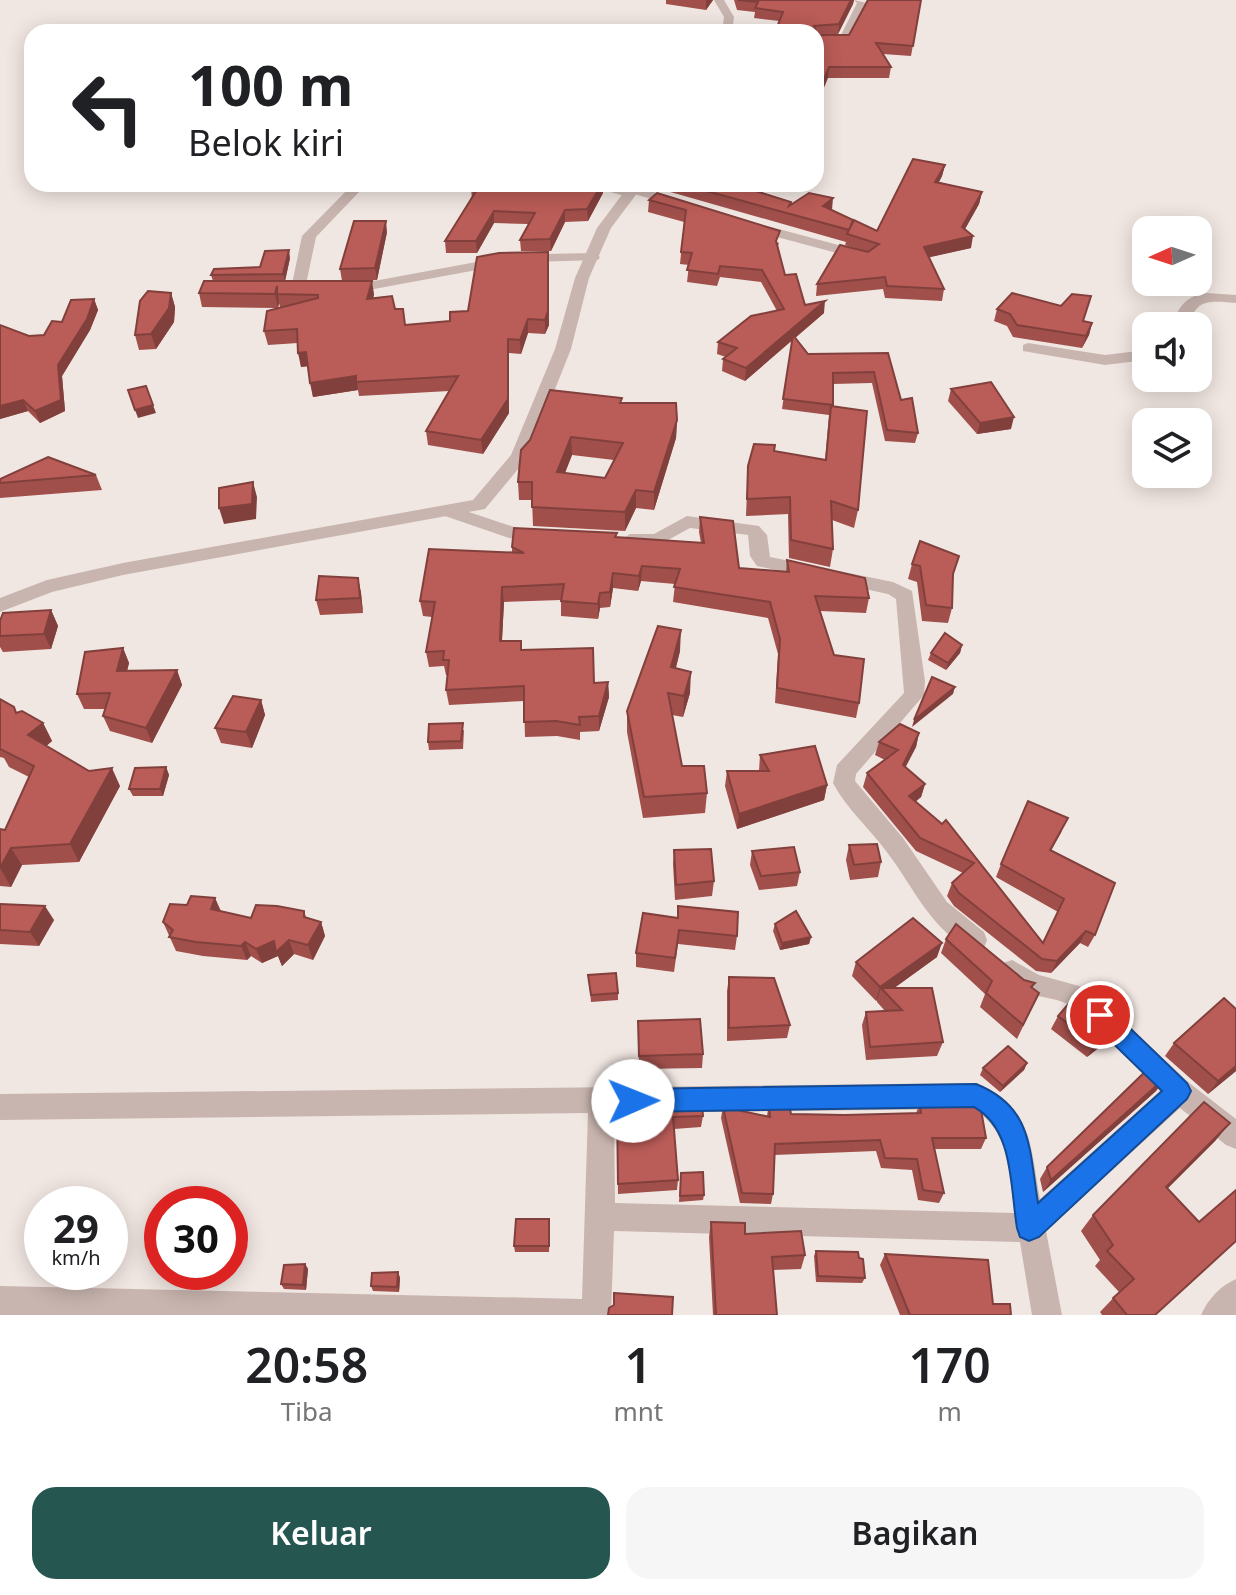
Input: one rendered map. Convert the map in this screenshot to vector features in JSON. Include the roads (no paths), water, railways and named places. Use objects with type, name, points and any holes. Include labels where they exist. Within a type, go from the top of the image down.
[{"type":"street","points":[[719,0],[729,17],[728,24]]},
{"type":"street","points":[[824,39],[844,40],[862,3],[859,0]]},
{"type":"street","points":[[297,289],[309,236],[352,192]]},
{"type":"street","points":[[0,605],[47,587],[123,569],[479,505],[519,457],[549,388],[582,278],[604,228],[631,192]]},
{"type":"street","points":[[643,192],[698,209]]},
{"type":"street","points":[[743,224],[867,257]]},
{"type":"street","points":[[336,289],[381,286],[493,263],[494,259],[593,257]]},
{"type":"street","points":[[1184,312],[1189,303],[1202,298],[1236,299]]},
{"type":"street","points":[[1028,348],[1105,360],[1132,357]]},
{"type":"street","points":[[451,512],[515,534],[554,537]]},
{"type":"street","points":[[601,539],[657,540],[687,522],[753,530],[758,535],[759,556],[764,562],[893,589],[905,596],[914,695],[845,771],[844,783],[895,845],[939,909],[1028,983],[1081,997],[1179,1091],[1236,1136]]},
{"type":"street","points":[[601,1217],[1029,1228],[1179,1091]]},
{"type":"street","points":[[0,1107],[976,1096],[998,1108],[1014,1130],[1029,1228],[1047,1315]]},
{"type":"street","points":[[0,1301],[596,1315],[601,1217],[601,1101]]},
{"type":"street","points":[[1216,1315],[1236,1294]]}]
